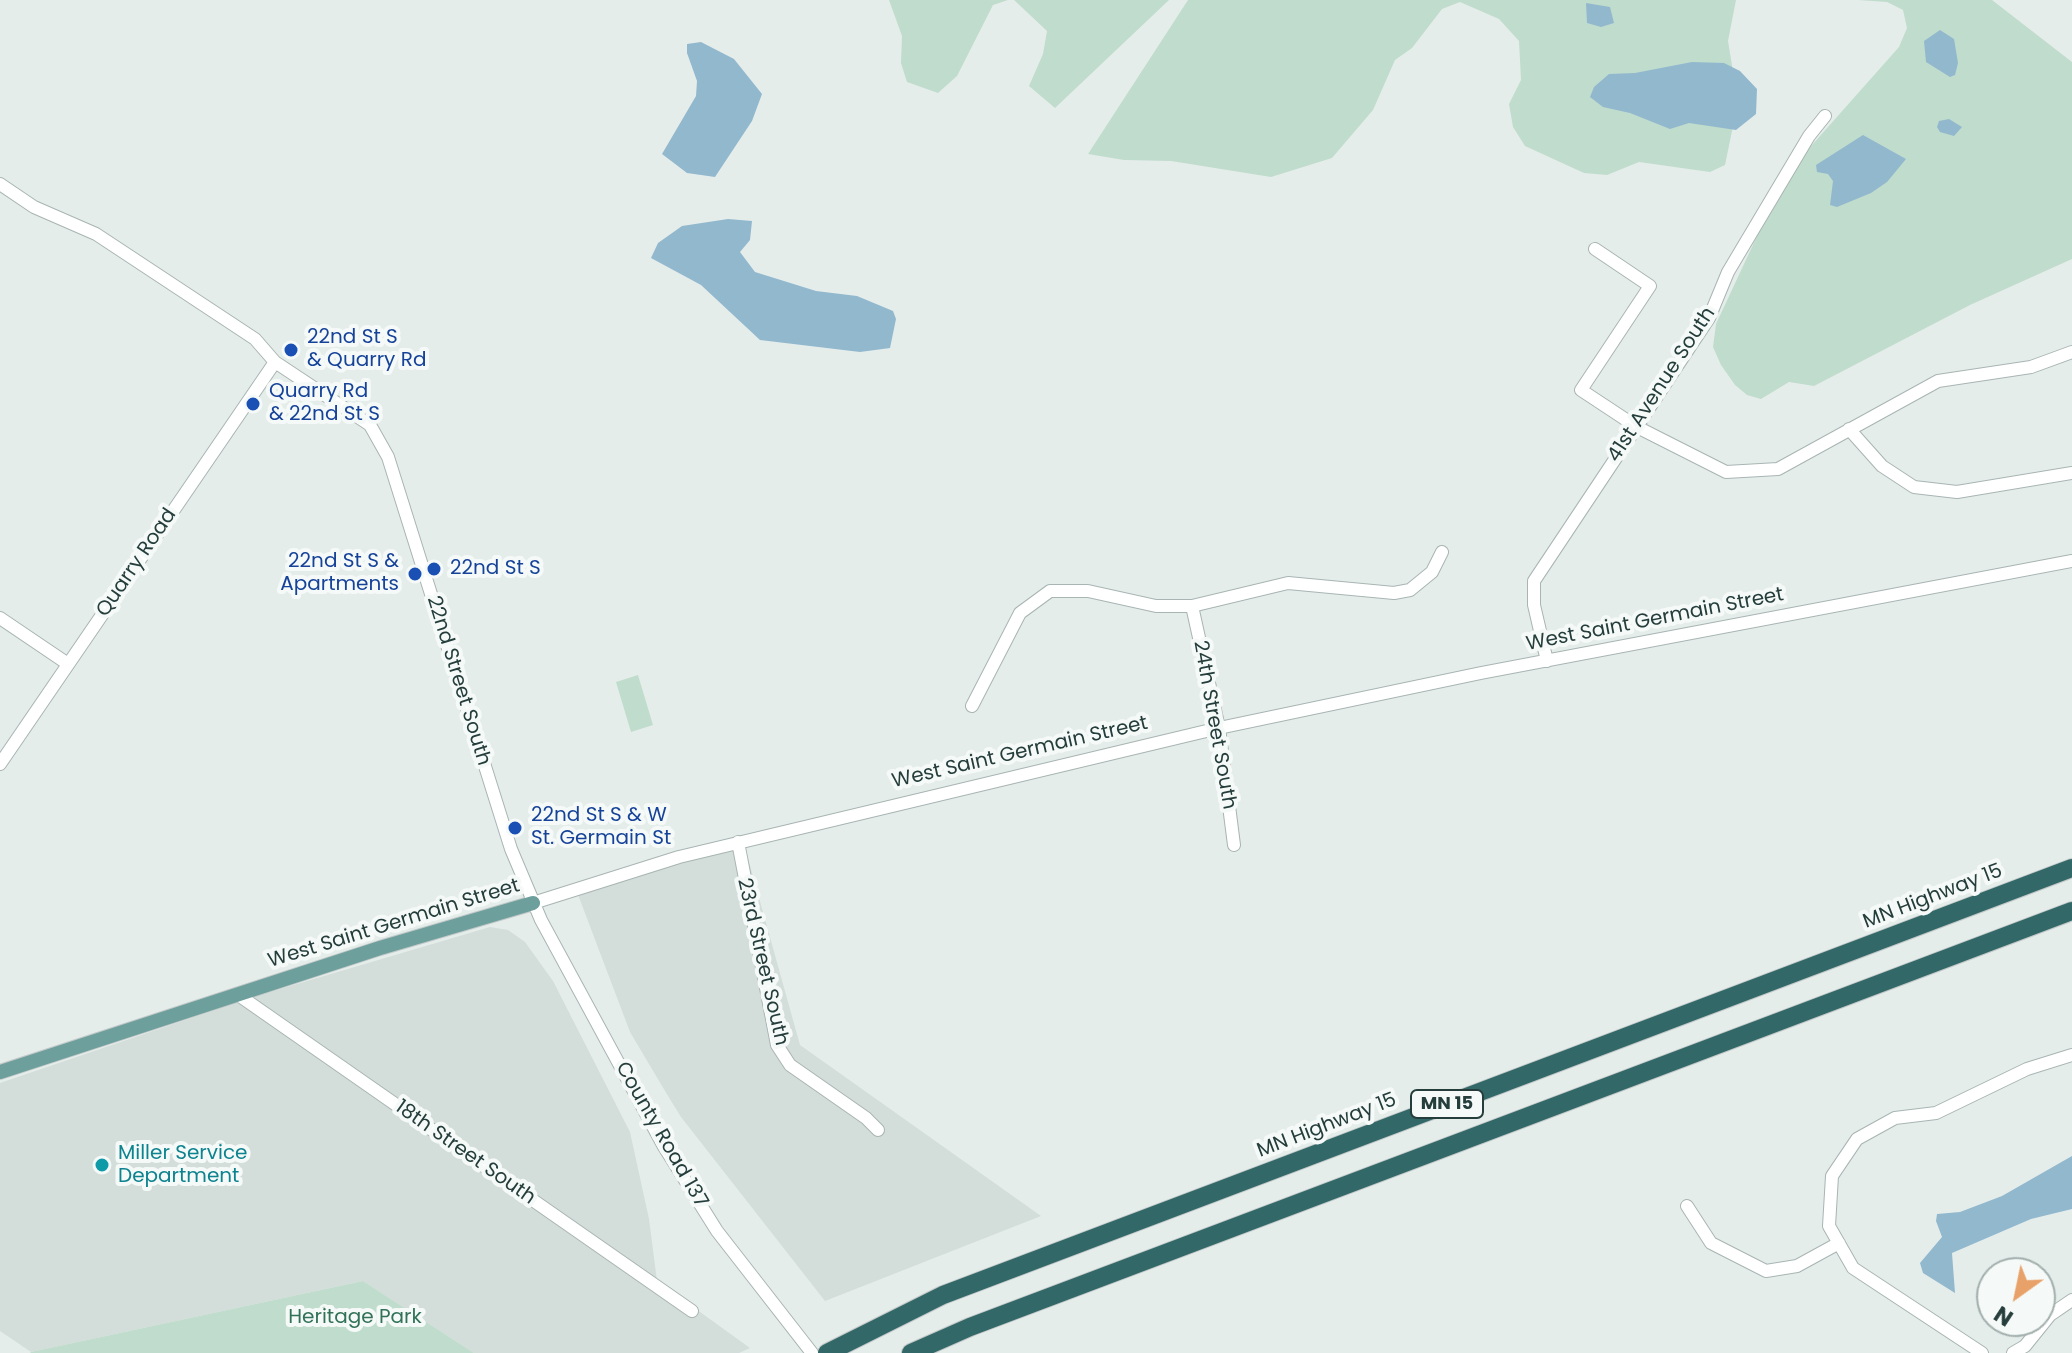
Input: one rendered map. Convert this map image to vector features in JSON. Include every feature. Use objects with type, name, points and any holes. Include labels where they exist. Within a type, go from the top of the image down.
[{"type":"highway","name":"MN Highway 15","points":[[827,1353],[943,1295],[2072,868]]},
{"type":"highway","name":"MN 15","points":[[911,1353],[970,1327],[2072,911]]},
{"type":"main road","name":"West Saint Germain Street","points":[[0,1072],[237,994],[533,903]]},
{"type":"street","name":"41st Avenue South","points":[[1547,661],[1534,605],[1534,581],[1709,318],[1728,272],[1809,136],[1825,116]]},
{"type":"street","name":"22nd Street South","points":[[0,184],[34,207],[96,234],[255,339],[275,362],[370,425],[388,457],[502,820],[533,903]]},
{"type":"street","points":[[1595,249],[1650,286],[1581,390],[1637,427],[1726,472],[1778,469],[1938,381],[2031,367],[2072,352]]},
{"type":"street","name":"Quarry Road","points":[[0,764],[275,362]]},
{"type":"street","points":[[1849,429],[1882,466],[1914,487],[1957,492],[2072,473]]},
{"type":"street","points":[[972,706],[1020,613],[1050,591],[1088,591],[1156,606],[1192,606],[1288,583],[1394,593],[1410,590],[1432,572],[1442,552]]},
{"type":"street","name":"West Saint Germain Street","points":[[533,903],[670,859],[1219,728],[1547,661],[2072,561]]},
{"type":"street","name":"24th Street South","points":[[1192,606],[1219,728],[1234,845]]},
{"type":"street","points":[[0,618],[68,664]]},
{"type":"street","name":"23rd Street South","points":[[738,842],[777,1045],[790,1065],[866,1118],[878,1130]]},
{"type":"street","name":"County Road 137","points":[[533,903],[663,1145],[717,1231],[812,1353]]},
{"type":"street","name":"18th Street South","points":[[237,994],[692,1311]]},
{"type":"street","points":[[1982,1353],[1853,1268],[1829,1226],[1832,1176],[1857,1139],[1895,1118],[1936,1113],[2027,1069],[2072,1055]]},
{"type":"street","points":[[1687,1206],[1711,1243],[1766,1271],[1797,1266],[1839,1243]]},
{"type":"street","points":[[2013,1353],[2025,1346],[2050,1315],[2072,1300]]},
{"type":"shaded area","points":[[744,844],[800,1045],[1041,1216],[825,1301],[681,1117],[665,1091],[630,1032],[577,892]]},
{"type":"shaded area","points":[[490,927],[508,930],[525,942],[553,981],[630,1132],[649,1219],[657,1281],[750,1348],[739,1353],[474,1353],[363,1281],[31,1352],[0,1331],[0,1083],[253,997]]},
{"type":"green space","points":[[889,0],[1008,0],[993,5],[957,76],[938,93],[907,82],[901,63],[902,36]]},
{"type":"green space","points":[[1014,0],[1169,0],[1055,108],[1029,86],[1043,54],[1047,31]]},
{"type":"green space","points":[[1188,0],[1736,0],[1728,41],[1738,102],[1725,165],[1710,172],[1639,162],[1607,175],[1584,173],[1525,146],[1513,127],[1509,104],[1521,80],[1519,41],[1499,19],[1460,2],[1442,9],[1412,48],[1395,60],[1373,110],[1332,158],[1271,177],[1171,161],[1124,160],[1088,154]]},
{"type":"green space","points":[[1858,0],[1992,0],[2072,62],[2072,259],[1970,305],[1814,386],[1789,382],[1761,399],[1747,395],[1735,385],[1721,365],[1713,347],[1716,324],[1758,234],[1804,154],[1899,47],[1907,28],[1903,10],[1887,2]]},
{"type":"green space","points":[[638,675],[653,725],[631,732],[616,682]]},
{"type":"green space","name":"Heritage Park","points":[[363,1281],[474,1353],[30,1353],[31,1352]]},
{"type":"water","points":[[1586,3],[1610,7],[1614,23],[1601,27],[1587,23]]},
{"type":"water","points":[[1940,30],[1954,39],[1958,63],[1955,75],[1950,77],[1926,62],[1924,41]]},
{"type":"water","points":[[701,42],[734,59],[762,94],[752,121],[715,177],[687,173],[662,154],[696,96],[697,81],[687,44]]},
{"type":"water","points":[[1692,62],[1724,63],[1740,71],[1757,89],[1756,114],[1736,130],[1689,123],[1670,129],[1630,113],[1603,107],[1590,97],[1594,87],[1609,74],[1635,73]]},
{"type":"water","points":[[1949,119],[1962,127],[1954,136],[1940,132],[1937,127],[1939,121]]},
{"type":"water","points":[[1863,135],[1906,159],[1887,182],[1871,193],[1837,207],[1830,205],[1833,181],[1828,174],[1817,172],[1816,165]]},
{"type":"water","points":[[728,219],[752,221],[750,240],[740,252],[755,272],[816,291],[857,296],[893,311],[896,319],[890,348],[860,352],[760,340],[701,285],[651,258],[658,243],[682,226]]},
{"type":"water","points":[[2072,1156],[2072,1209],[2031,1219],[1952,1253],[1955,1293],[1923,1273],[1920,1263],[1942,1237],[1936,1221],[1937,1214],[1960,1212],[2002,1196]]},
{"type":"place","name":"22nd St S & Quarry Rd","points":[[291,350]]},
{"type":"place","name":"Quarry Rd & 22nd St S","points":[[253,404]]},
{"type":"place","name":"22nd St S","points":[[434,569]]},
{"type":"place","name":"22nd St S & Apartments","points":[[415,574]]},
{"type":"place","name":"22nd St S & W St. Germain St","points":[[515,828]]},
{"type":"place","name":"Miller Service Department","points":[[102,1165]]}]
